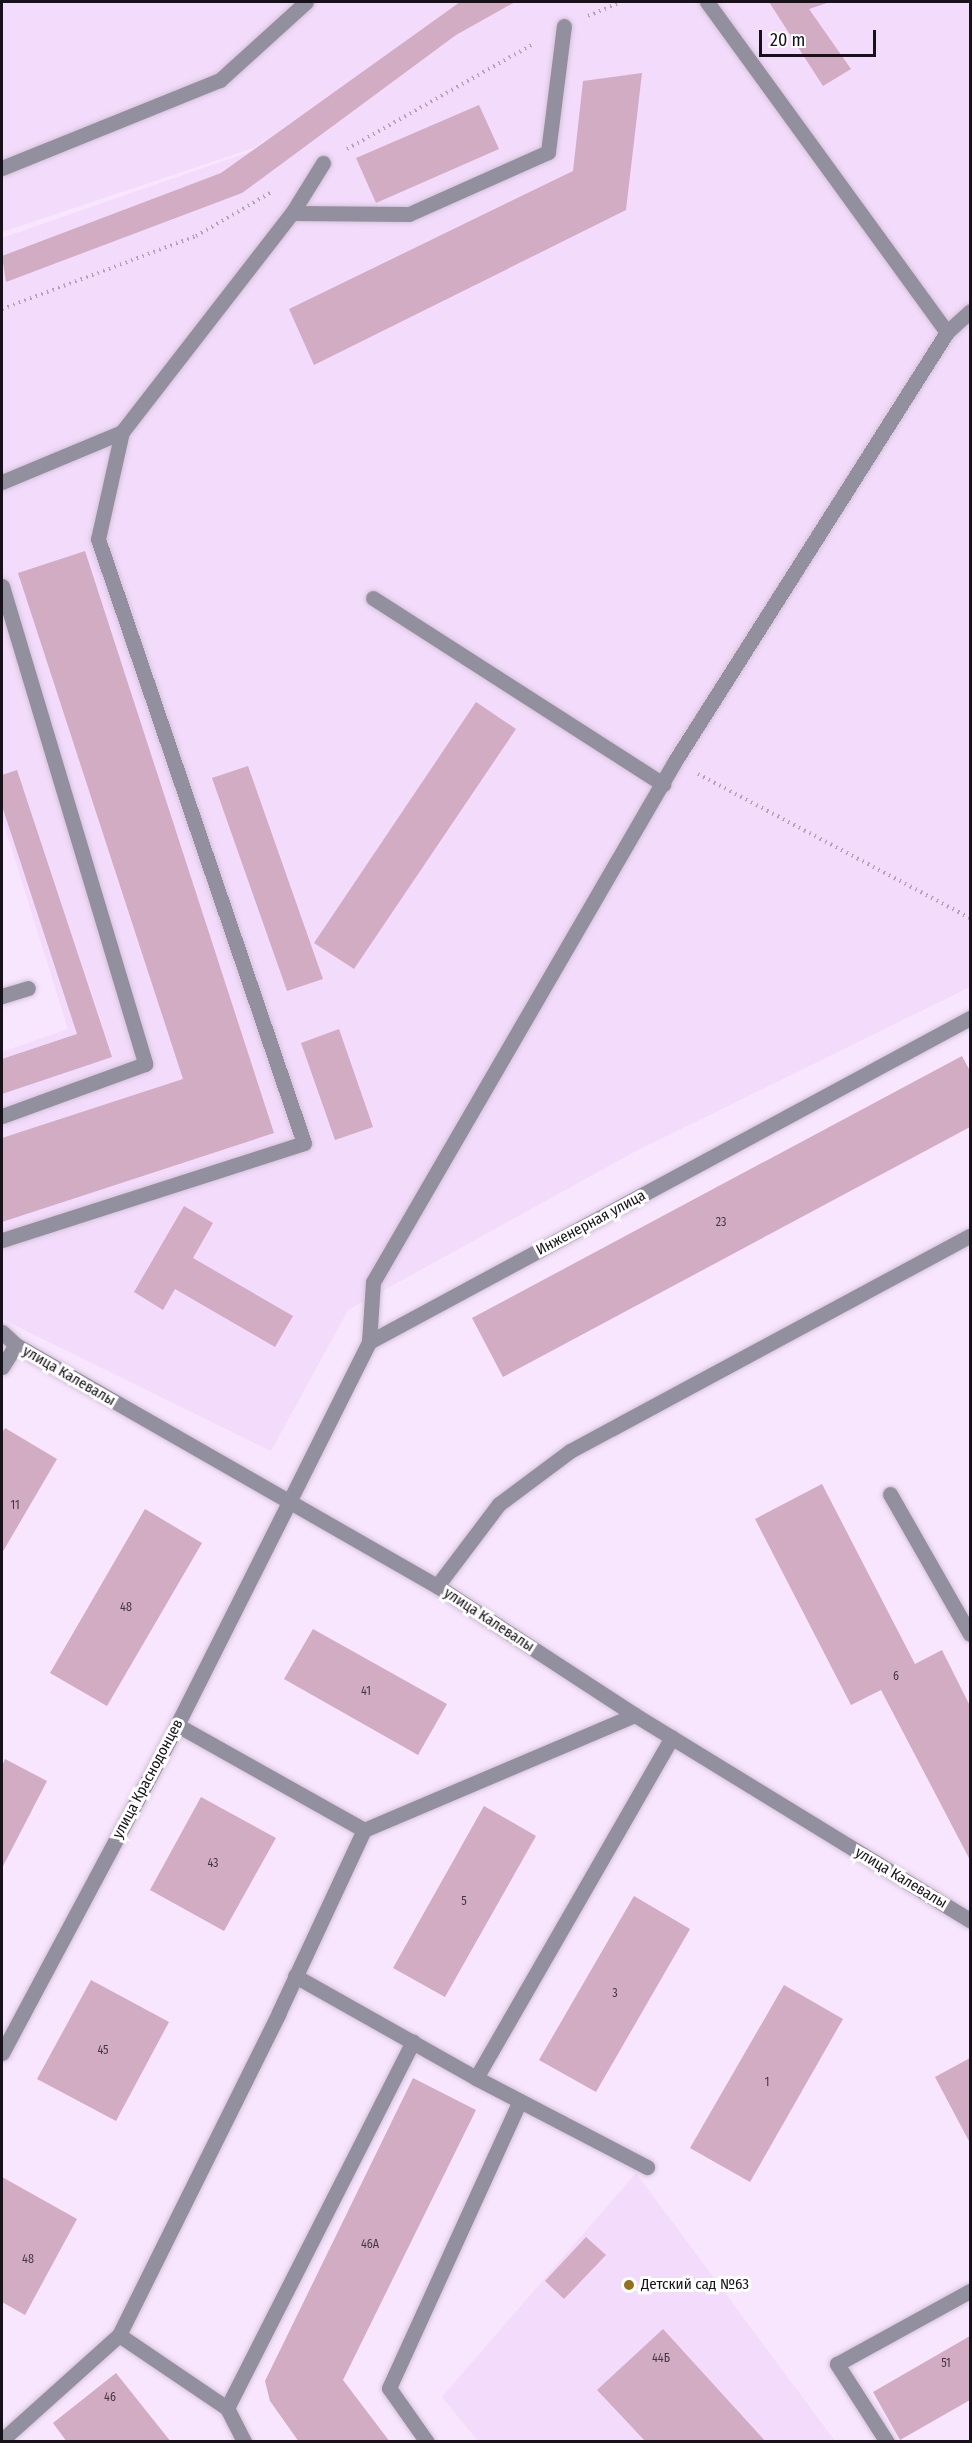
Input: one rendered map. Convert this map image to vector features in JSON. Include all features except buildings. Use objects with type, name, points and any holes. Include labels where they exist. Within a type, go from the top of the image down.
[{"type":"street","points":[[2,168],[220,80],[306,2]]},
{"type":"street","points":[[707,2],[947,332]]},
{"type":"street","points":[[292,213],[409,214],[548,152],[564,26]]},
{"type":"street","points":[[2,1240],[304,1143],[98,539],[122,432],[292,213],[323,163]]},
{"type":"street","points":[[289,1502],[369,1342],[373,1282],[675,761],[947,332],[970,311]]},
{"type":"street","points":[[2,482],[122,432]]},
{"type":"street","points":[[2,586],[145,1064],[2,1116]]},
{"type":"street","points":[[373,598],[663,783]]},
{"type":"street","points":[[2,996],[28,988]]},
{"type":"street","name":"Инженерная улица","points":[[369,1342],[970,1018]]},
{"type":"street","points":[[436,1586],[499,1504],[570,1451],[970,1236]]},
{"type":"street","name":"улица Калевалы","points":[[2,1332],[16,1345],[436,1586],[635,1715],[970,1920]]},
{"type":"street","points":[[2,1367],[16,1345]]},
{"type":"street","points":[[890,1494],[970,1634]]},
{"type":"street","name":"улица Краснодонцев","points":[[2,2050],[177,1725],[289,1502]]},
{"type":"street","points":[[2,2440],[119,2334],[364,1830],[635,1715]]},
{"type":"street","points":[[177,1725],[364,1830]]},
{"type":"street","points":[[476,2078],[672,1737]]},
{"type":"street","points":[[294,1976],[476,2078],[647,2167]]},
{"type":"street","points":[[227,2408],[413,2042]]},
{"type":"street","points":[[427,2442],[389,2388],[520,2101]]},
{"type":"street","points":[[887,2442],[837,2364],[970,2291]]},
{"type":"street","points":[[119,2334],[227,2408],[244,2442]]},
{"type":"path","points":[[675,761],[970,918]]},
{"type":"shaded area","points":[[2,2],[468,2],[254,148],[2,232]]},
{"type":"shaded area","points":[[484,2],[970,2],[970,987],[636,1151],[348,1310],[271,1451],[2,1319],[2,1052],[68,1029],[2,818],[2,238],[260,148]]},
{"type":"shaded area","name":"Детский сад №63","points":[[636,2173],[835,2441],[478,2441],[442,2397]]},
{"type":"place","name":"Детский сад №63","points":[[629,2285]]}]
